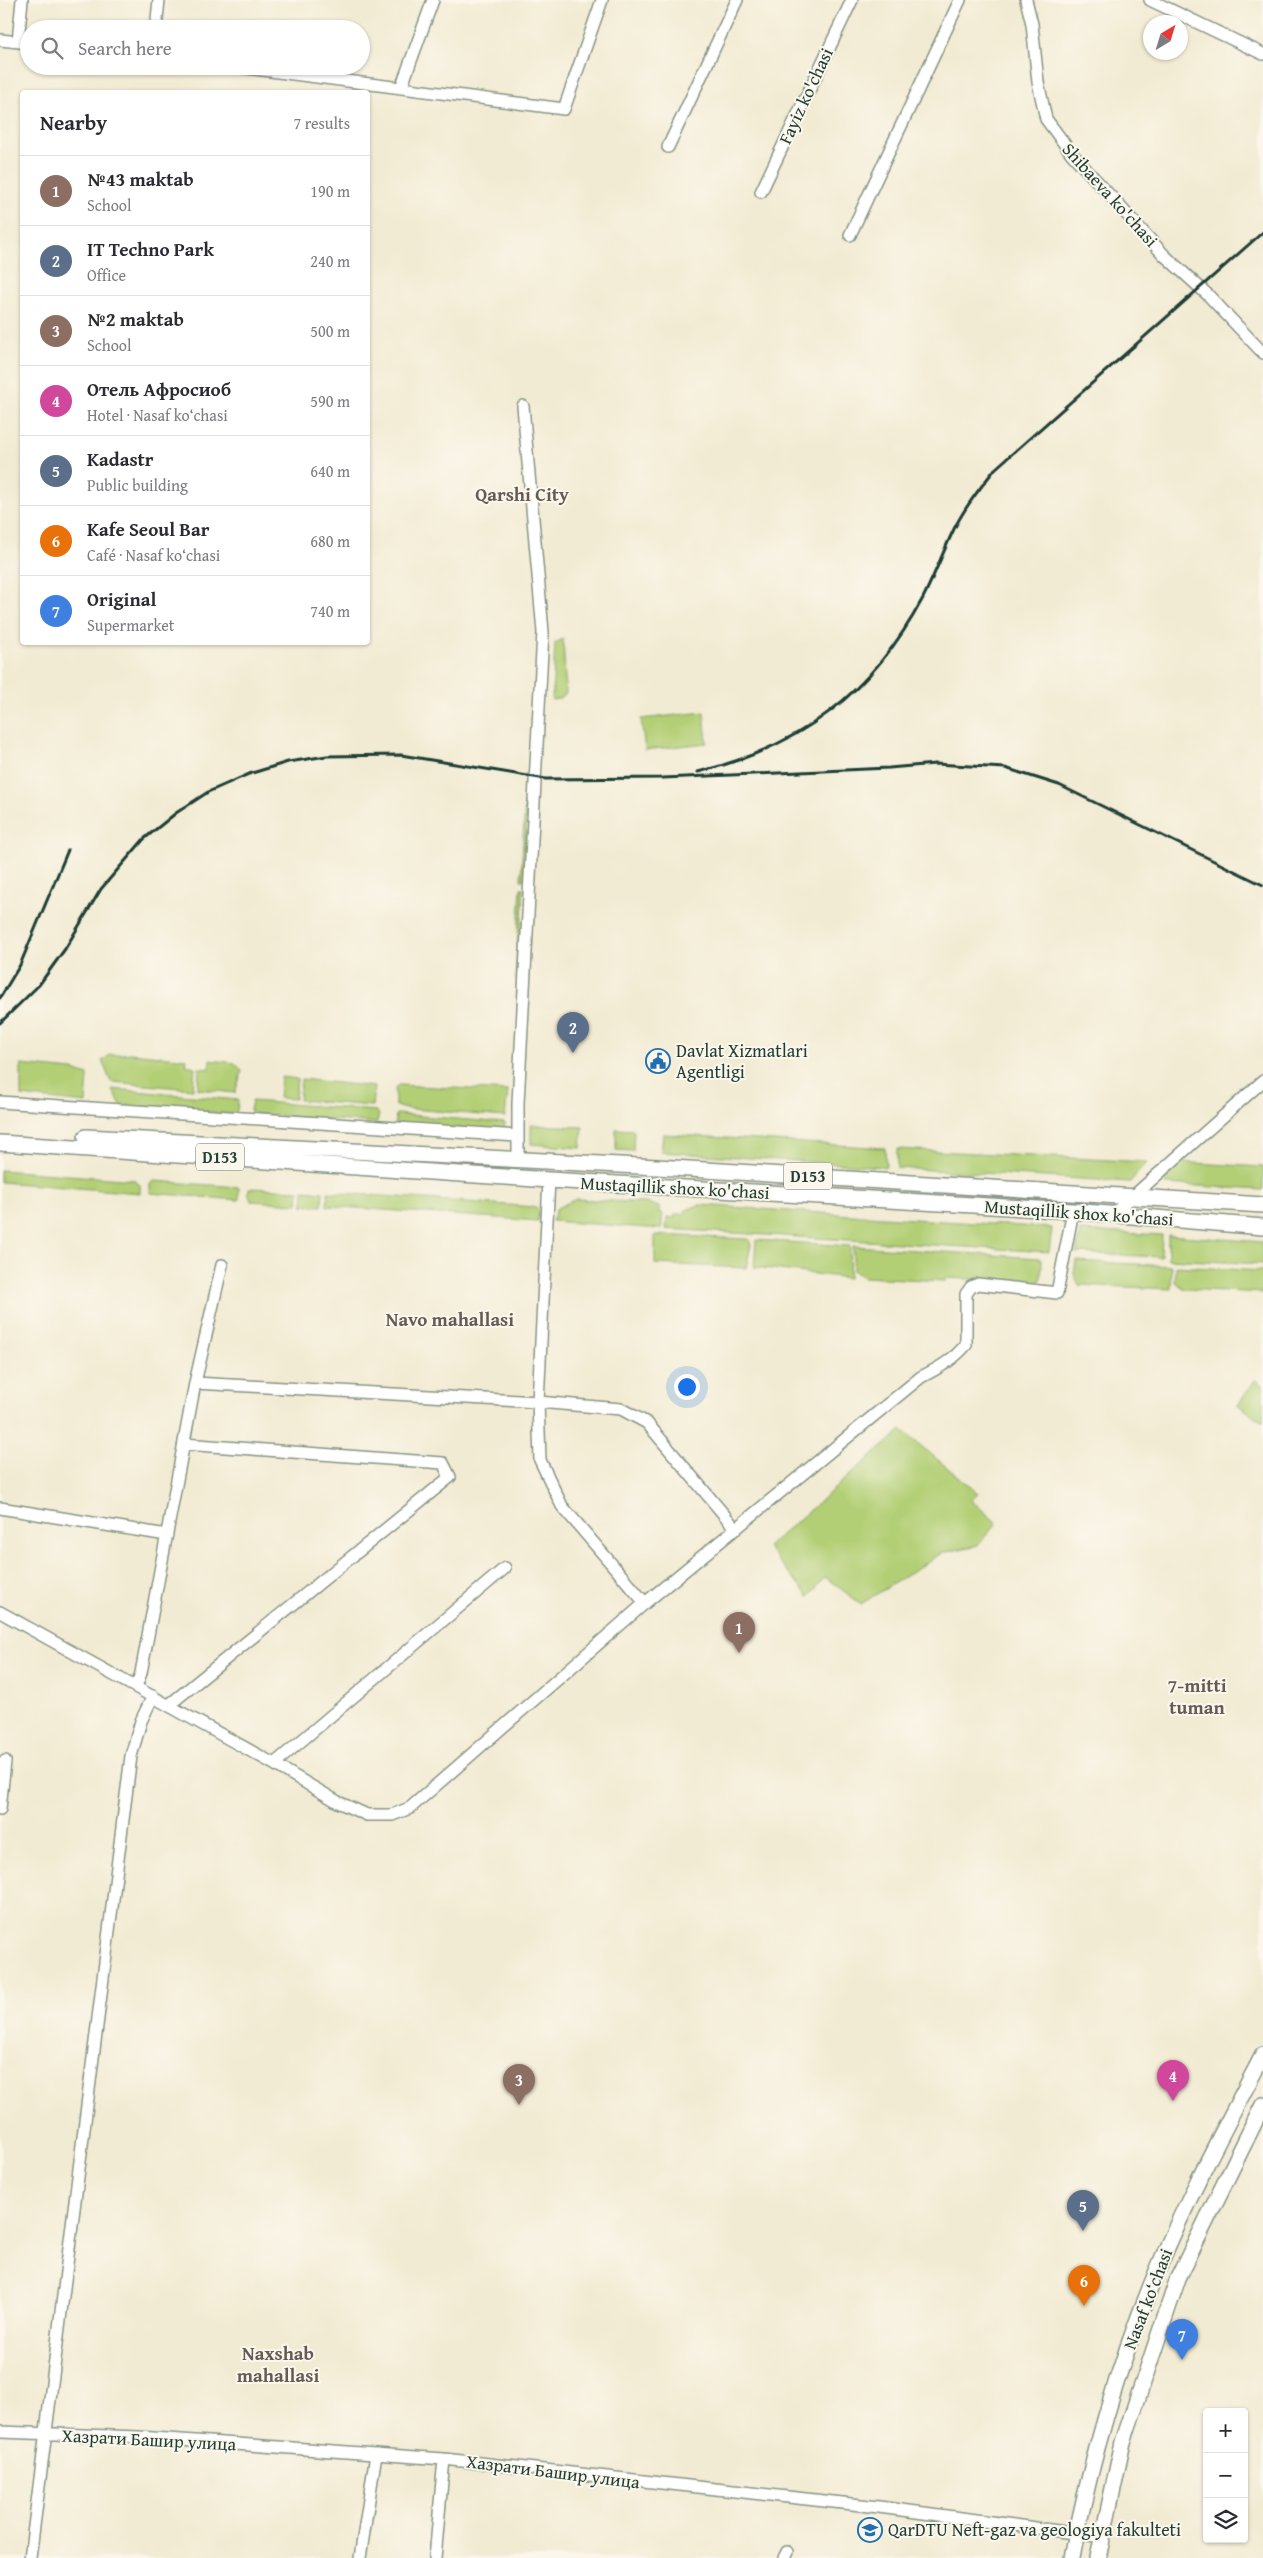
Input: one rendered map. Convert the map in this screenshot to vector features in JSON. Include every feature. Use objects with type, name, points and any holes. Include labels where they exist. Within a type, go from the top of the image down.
[{"type":"main road","name":"D153","points":[[0,1132],[88,1142]]},
{"type":"main road","name":"Mustaqillik shox ko'chasi","points":[[88,1142],[372,1152],[1134,1195],[1263,1205]]},
{"type":"main road","name":"Mustaqillik shox ko'chasi","points":[[88,1142],[372,1168],[1073,1211],[1263,1227]]},
{"type":"main road","name":"D153","points":[[0,1143],[88,1142]]},
{"type":"main road","points":[[372,1152],[372,1168]]},
{"type":"main road","points":[[1073,1211],[1076,1192]]},
{"type":"main road","name":"Nasaf ko‘chasi","points":[[1072,2558],[1110,2402],[1155,2276],[1193,2193],[1263,2055]]},
{"type":"main road","name":"Nasaf ko‘chasi","points":[[1098,2558],[1123,2442],[1178,2278],[1263,2105]]},
{"type":"street","points":[[22,0],[22,20]]},
{"type":"street","points":[[157,20],[159,0]]},
{"type":"street","points":[[401,88],[433,0]]},
{"type":"street","points":[[301,75],[564,109],[602,0]]},
{"type":"street","points":[[668,147],[737,0]]},
{"type":"street","name":"Fayiz ko'chasi","points":[[761,192],[852,0]]},
{"type":"street","points":[[850,235],[960,0]]},
{"type":"street","name":"Shibaeva ko'chasi","points":[[1026,0],[1032,24],[1038,82],[1046,119],[1072,154],[1164,255],[1208,295],[1263,353]]},
{"type":"street","points":[[1150,0],[1263,54]]},
{"type":"street","points":[[0,40],[20,43]]},
{"type":"street","points":[[518,1160],[543,632],[523,406]]},
{"type":"street","points":[[1112,1214],[1263,1081]]},
{"type":"street","points":[[0,1102],[518,1136]]},
{"type":"street","points":[[549,1180],[538,1402],[540,1460],[550,1485],[562,1506],[646,1604]]},
{"type":"street","points":[[0,1612],[274,1764],[338,1802],[367,1815],[392,1815],[410,1808],[646,1604],[921,1377],[958,1356],[966,1345],[966,1294],[971,1287],[978,1284],[1057,1293],[1073,1211]]},
{"type":"street","points":[[136,1687],[141,1673],[196,1383],[222,1265]]},
{"type":"street","points":[[196,1383],[538,1402],[621,1409],[647,1423],[736,1529]]},
{"type":"street","points":[[169,1705],[450,1477],[443,1463],[184,1444]]},
{"type":"street","points":[[0,1508],[167,1535]]},
{"type":"street","points":[[274,1764],[505,1568]]},
{"type":"street","points":[[30,2558],[131,1756],[141,1721],[153,1696]]},
{"type":"street","points":[[0,1809],[5,1761]]},
{"type":"street","name":"Хазрати Башир улица","points":[[0,2432],[139,2438],[444,2459],[879,2507],[1103,2537]]},
{"type":"street","points":[[360,2558],[376,2454]]},
{"type":"street","points":[[435,2558],[444,2459]]},
{"type":"green space","points":[[563,639],[566,694],[559,699],[552,700],[555,643]]},
{"type":"green space","points":[[704,712],[707,743],[645,750],[641,719]]},
{"type":"green space","points":[[526,782],[529,783],[524,880],[521,880]]},
{"type":"green space","points":[[521,888],[524,888],[518,980],[515,980]]},
{"type":"green space","points":[[132,1053],[187,1059],[186,1065],[195,1067],[193,1089],[111,1082],[102,1061],[110,1055]]},
{"type":"green space","points":[[210,1060],[235,1063],[242,1071],[235,1093],[198,1089],[199,1068],[209,1069]]},
{"type":"green space","points":[[21,1065],[73,1070],[88,1075],[86,1103],[21,1096]]},
{"type":"green space","points":[[281,1077],[297,1079],[295,1099],[279,1098]]},
{"type":"green space","points":[[301,1079],[374,1087],[372,1106],[299,1100]]},
{"type":"green space","points":[[398,1085],[508,1091],[505,1117],[401,1108],[395,1105],[395,1089]]},
{"type":"green space","points":[[112,1089],[238,1100],[237,1111],[232,1114],[121,1105]]},
{"type":"green space","points":[[252,1101],[376,1111],[379,1114],[377,1123],[254,1114],[250,1110]]},
{"type":"green space","points":[[396,1114],[505,1123],[504,1131],[395,1124]]},
{"type":"green space","points":[[531,1125],[583,1127],[581,1148],[531,1144]]},
{"type":"green space","points":[[616,1129],[634,1130],[633,1151],[616,1150]]},
{"type":"green space","points":[[663,1134],[885,1148],[886,1167],[661,1152]]},
{"type":"green space","points":[[897,1149],[1148,1162],[1130,1182],[897,1168]]},
{"type":"green space","points":[[1176,1162],[1263,1167],[1263,1190],[1166,1184],[1164,1180]]},
{"type":"green space","points":[[0,1170],[135,1180],[140,1185],[140,1193],[0,1182]]},
{"type":"green space","points":[[154,1181],[239,1187],[239,1200],[150,1193],[150,1184]]},
{"type":"green space","points":[[249,1188],[299,1190],[298,1204],[251,1201],[248,1193]]},
{"type":"green space","points":[[304,1190],[323,1192],[322,1206],[303,1205]]},
{"type":"green space","points":[[328,1192],[536,1207],[539,1210],[538,1221],[327,1206]]},
{"type":"green space","points":[[576,1199],[647,1203],[659,1207],[659,1213],[663,1214],[661,1229],[552,1221],[557,1208]]},
{"type":"green space","points":[[699,1205],[1052,1228],[1049,1252],[666,1229],[667,1217],[675,1218],[675,1214],[684,1214],[686,1210]]},
{"type":"green space","points":[[1080,1231],[1162,1235],[1161,1257],[1076,1253]]},
{"type":"green space","points":[[655,1235],[749,1239],[751,1245],[746,1268],[655,1264]]},
{"type":"green space","points":[[1168,1235],[1263,1242],[1263,1264],[1168,1259]]},
{"type":"green space","points":[[756,1240],[850,1246],[849,1278],[754,1267]]},
{"type":"green space","points":[[853,1246],[1038,1258],[1042,1260],[1041,1280],[1036,1282],[947,1278],[945,1281],[863,1277],[853,1271]]},
{"type":"green space","points":[[1076,1261],[1172,1266],[1171,1289],[1079,1285],[1074,1274]]},
{"type":"green space","points":[[1176,1266],[1263,1271],[1263,1293],[1185,1289],[1175,1282]]},
{"type":"green space","points":[[1255,1380],[1263,1385],[1263,1422],[1238,1405]]},
{"type":"green space","points":[[902,1430],[978,1493],[971,1500],[997,1523],[978,1545],[942,1553],[861,1604],[825,1577],[809,1597],[767,1547]]},
{"type":"railway","points":[[698,772],[735,761],[770,747],[801,731],[830,711],[857,688],[881,661],[903,631],[923,598],[958,521],[995,469],[1263,232]]},
{"type":"railway","points":[[0,1023],[39,985],[65,949],[101,889],[144,839],[176,813],[208,792],[249,774],[288,762],[327,756],[401,755],[546,779],[663,778],[889,768],[935,764],[1005,768],[1059,785],[1263,885]]},
{"type":"railway","points":[[0,998],[20,965],[68,850]]},
{"type":"place","name":"IT Techno Park","points":[[573,1053]]},
{"type":"place","name":"Davlat Xizmatlari Agentligi","points":[[658,1061]]},
{"type":"place","name":"№43 maktab","points":[[739,1653]]},
{"type":"place","name":"Отель Афросиоб","points":[[1173,2101]]},
{"type":"place","name":"№2 maktab","points":[[519,2105]]},
{"type":"place","name":"Kadastr","points":[[1083,2231]]},
{"type":"place","name":"Kafe Seoul Bar","points":[[1084,2306]]},
{"type":"place","name":"Original","points":[[1182,2360]]},
{"type":"place","name":"QarDTU Neft-gaz va geologiya fakulteti","points":[[870,2530]]},
{"type":"district","name":"Qarshi City","points":[[522,494]]},
{"type":"district","name":"Navo mahallasi","points":[[450,1319]]},
{"type":"district","name":"7-mitti tuman","points":[[1197,1696]]},
{"type":"district","name":"Naxshab mahallasi","points":[[278,2364]]}]
